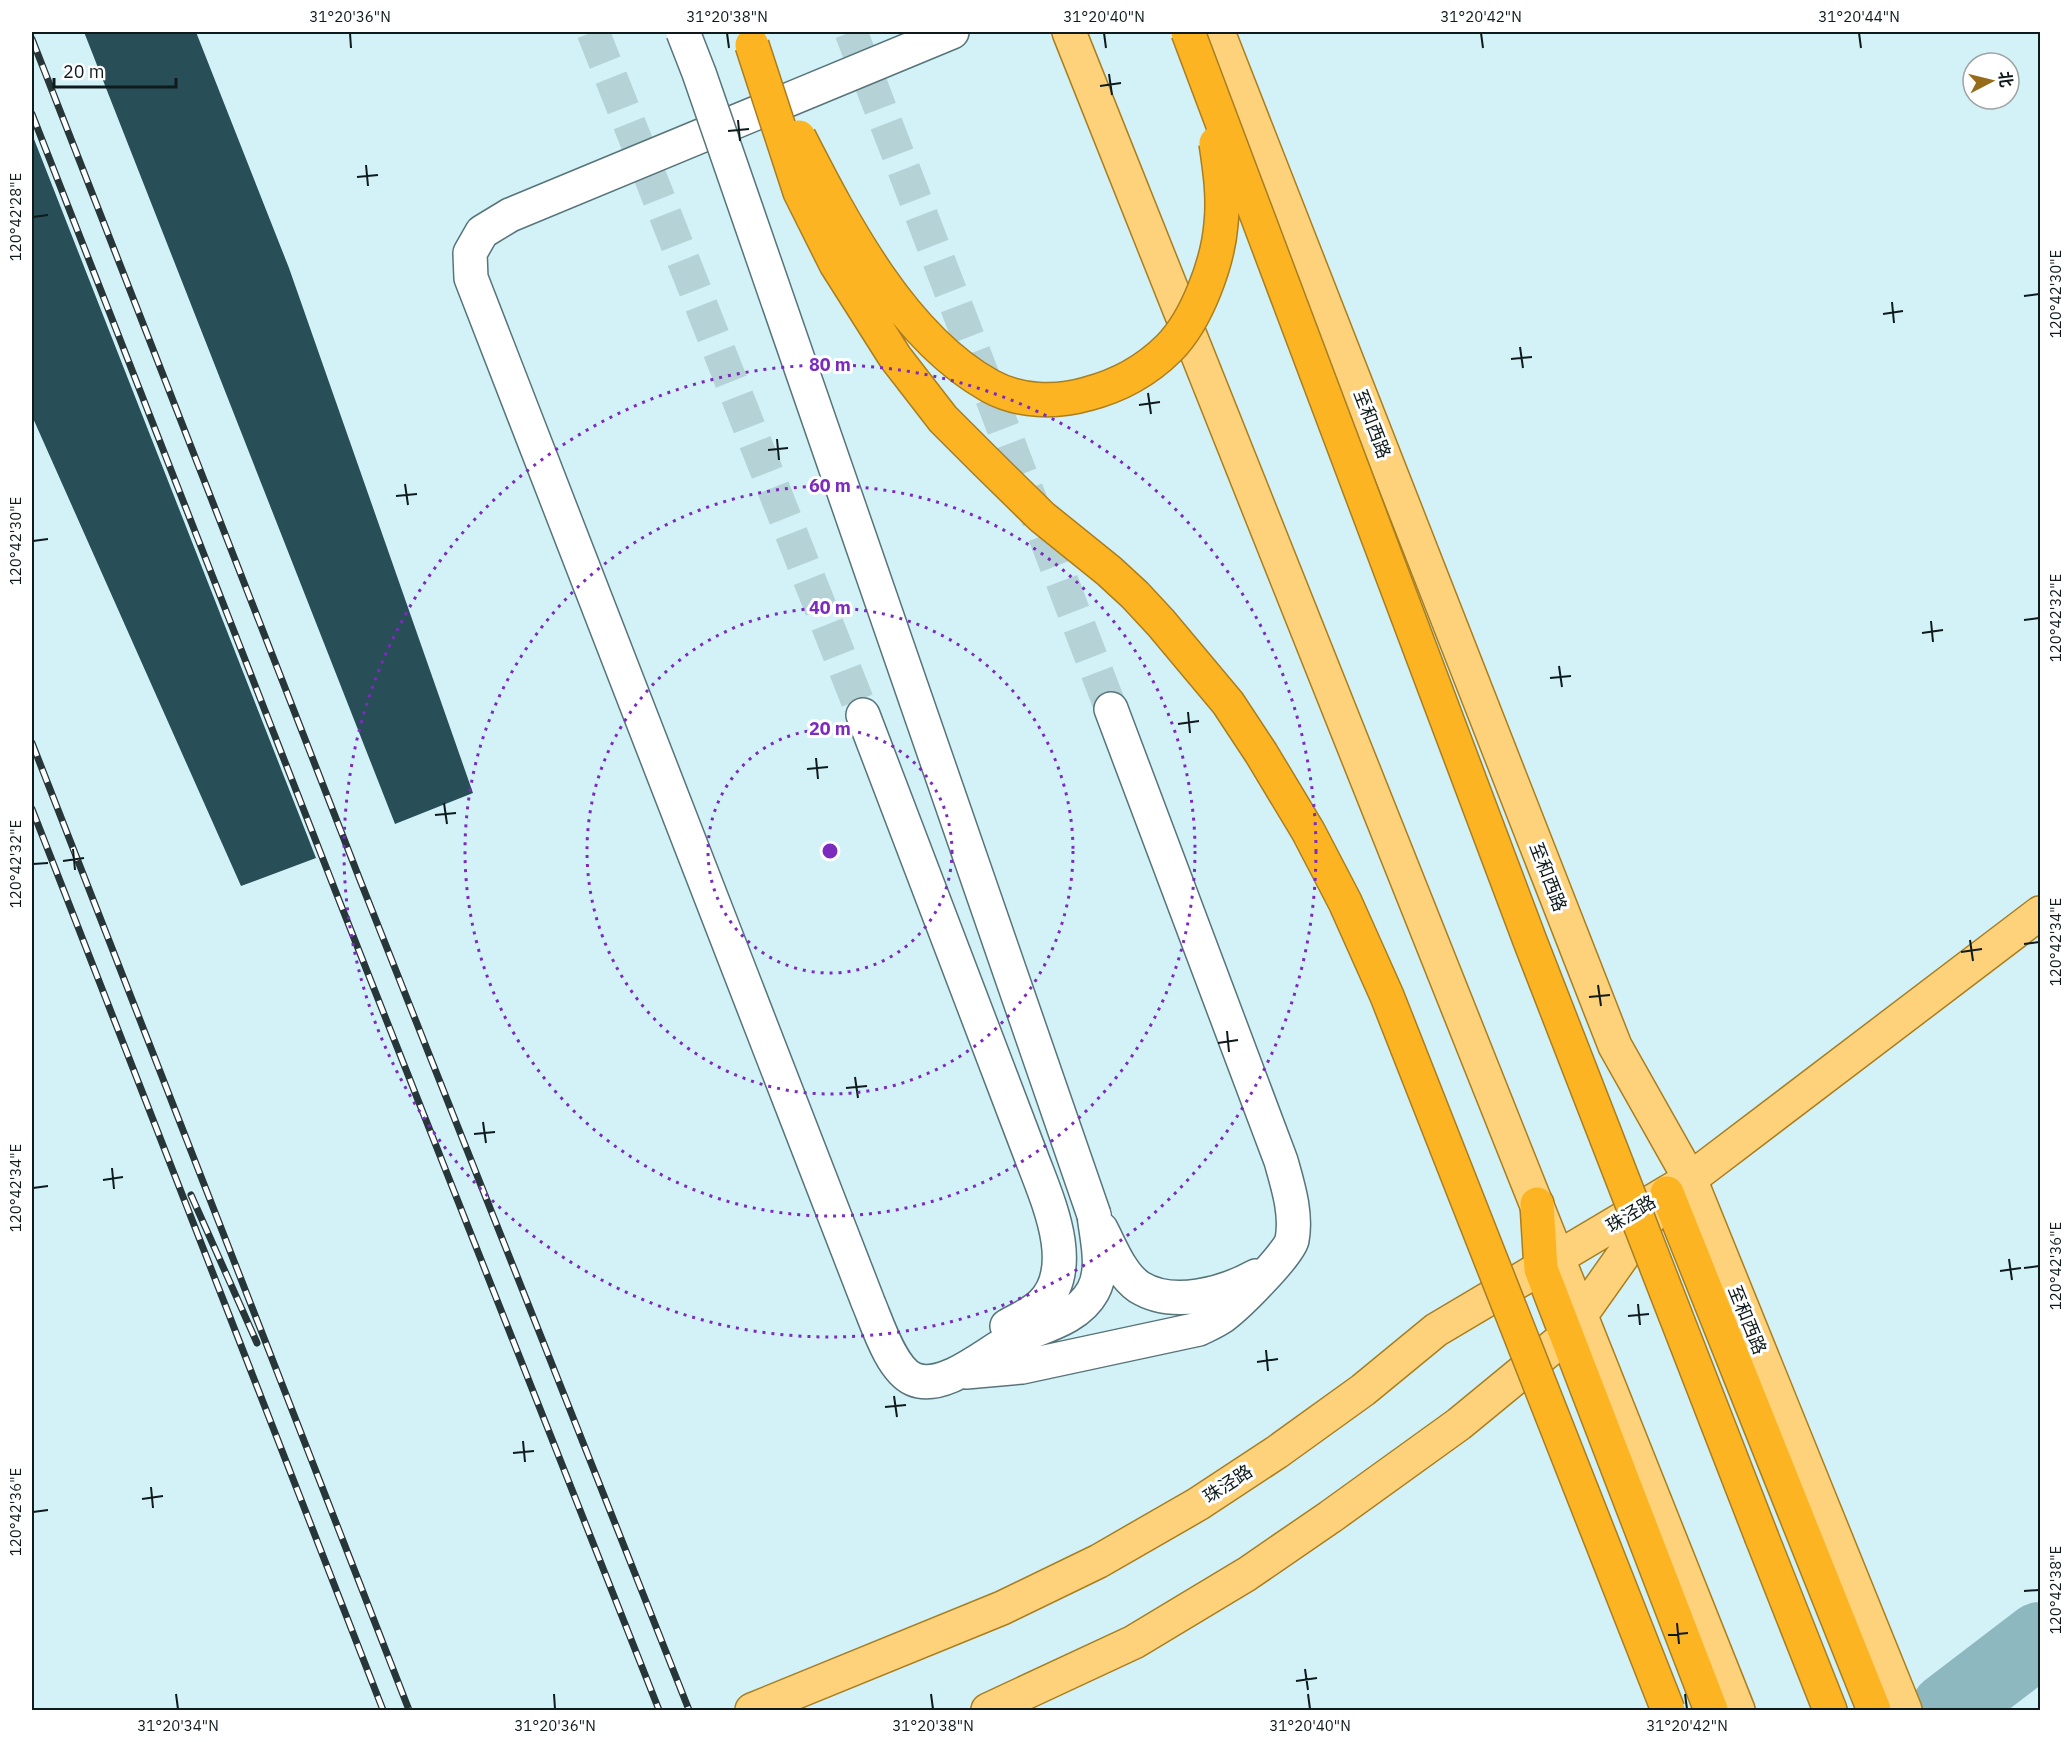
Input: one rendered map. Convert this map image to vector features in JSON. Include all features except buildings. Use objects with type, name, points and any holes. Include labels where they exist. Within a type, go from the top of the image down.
[{"type":"highway","points":[[747,36],[826,189],[859,244],[909,317],[948,358],[990,386],[1012,394],[1044,400],[1083,395],[1110,387],[1132,377],[1171,346],[1184,329],[1200,298],[1216,257],[1221,222],[1222,188],[1201,39]]},
{"type":"highway","points":[[747,36],[800,192],[836,264],[895,357],[943,419],[1042,517],[1109,571],[1161,623],[1228,703],[1308,831],[1345,902],[1387,996],[1668,1710]]},
{"type":"highway","points":[[1201,39],[1530,941],[1830,1710]]},
{"type":"highway","points":[[1679,1186],[1887,1705]]},
{"type":"highway","points":[[1537,1204],[1549,1263],[1711,1710]]},
{"type":"main road","points":[[1069,32],[1537,1204]]},
{"type":"main road","name":"至和西路","points":[[1201,39],[1615,1046],[1679,1186]]},
{"type":"main road","name":"珠泾路","points":[[752,1710],[1002,1608],[1099,1561],[1197,1504],[1277,1452],[1363,1390],[1436,1330],[1679,1186],[2040,913]]},
{"type":"main road","name":"珠泾路","points":[[988,1710],[1134,1642],[1247,1574],[1459,1424],[1573,1325],[1679,1186]]},
{"type":"main road","points":[[1573,1325],[1738,1710]]},
{"type":"street","points":[[683,32],[1094,1215],[1127,1275],[1139,1287],[1161,1295],[1184,1297],[1205,1295],[1250,1279],[1273,1267]]},
{"type":"street","points":[[952,32],[510,216],[482,232],[470,253],[471,278],[884,1339],[896,1363],[911,1379],[934,1381],[959,1373],[1022,1367],[1198,1329],[1224,1315],[1273,1267],[1292,1242],[1291,1201],[1281,1161],[1111,710]]},
{"type":"street","points":[[863,715],[1031,1156],[1058,1243],[1059,1273],[1055,1285],[1043,1303],[1028,1315],[999,1330],[959,1373]]},
{"type":"street","points":[[959,1373],[1009,1341],[1058,1321],[1086,1301],[1098,1281],[1094,1215]]},
{"type":"waterway","points":[[1947,1710],[2040,1639]]},
{"type":"tunnel","points":[[593,32],[863,715]]},
{"type":"tunnel","points":[[851,32],[1111,709]]},
{"type":"railway","points":[[32,39],[360,880],[689,1710]]},
{"type":"railway","points":[[32,114],[659,1710]]},
{"type":"railway","points":[[32,743],[409,1710]]},
{"type":"railway","points":[[32,809],[383,1710]]},
{"type":"railway","points":[[191,1195],[257,1343]]}]
